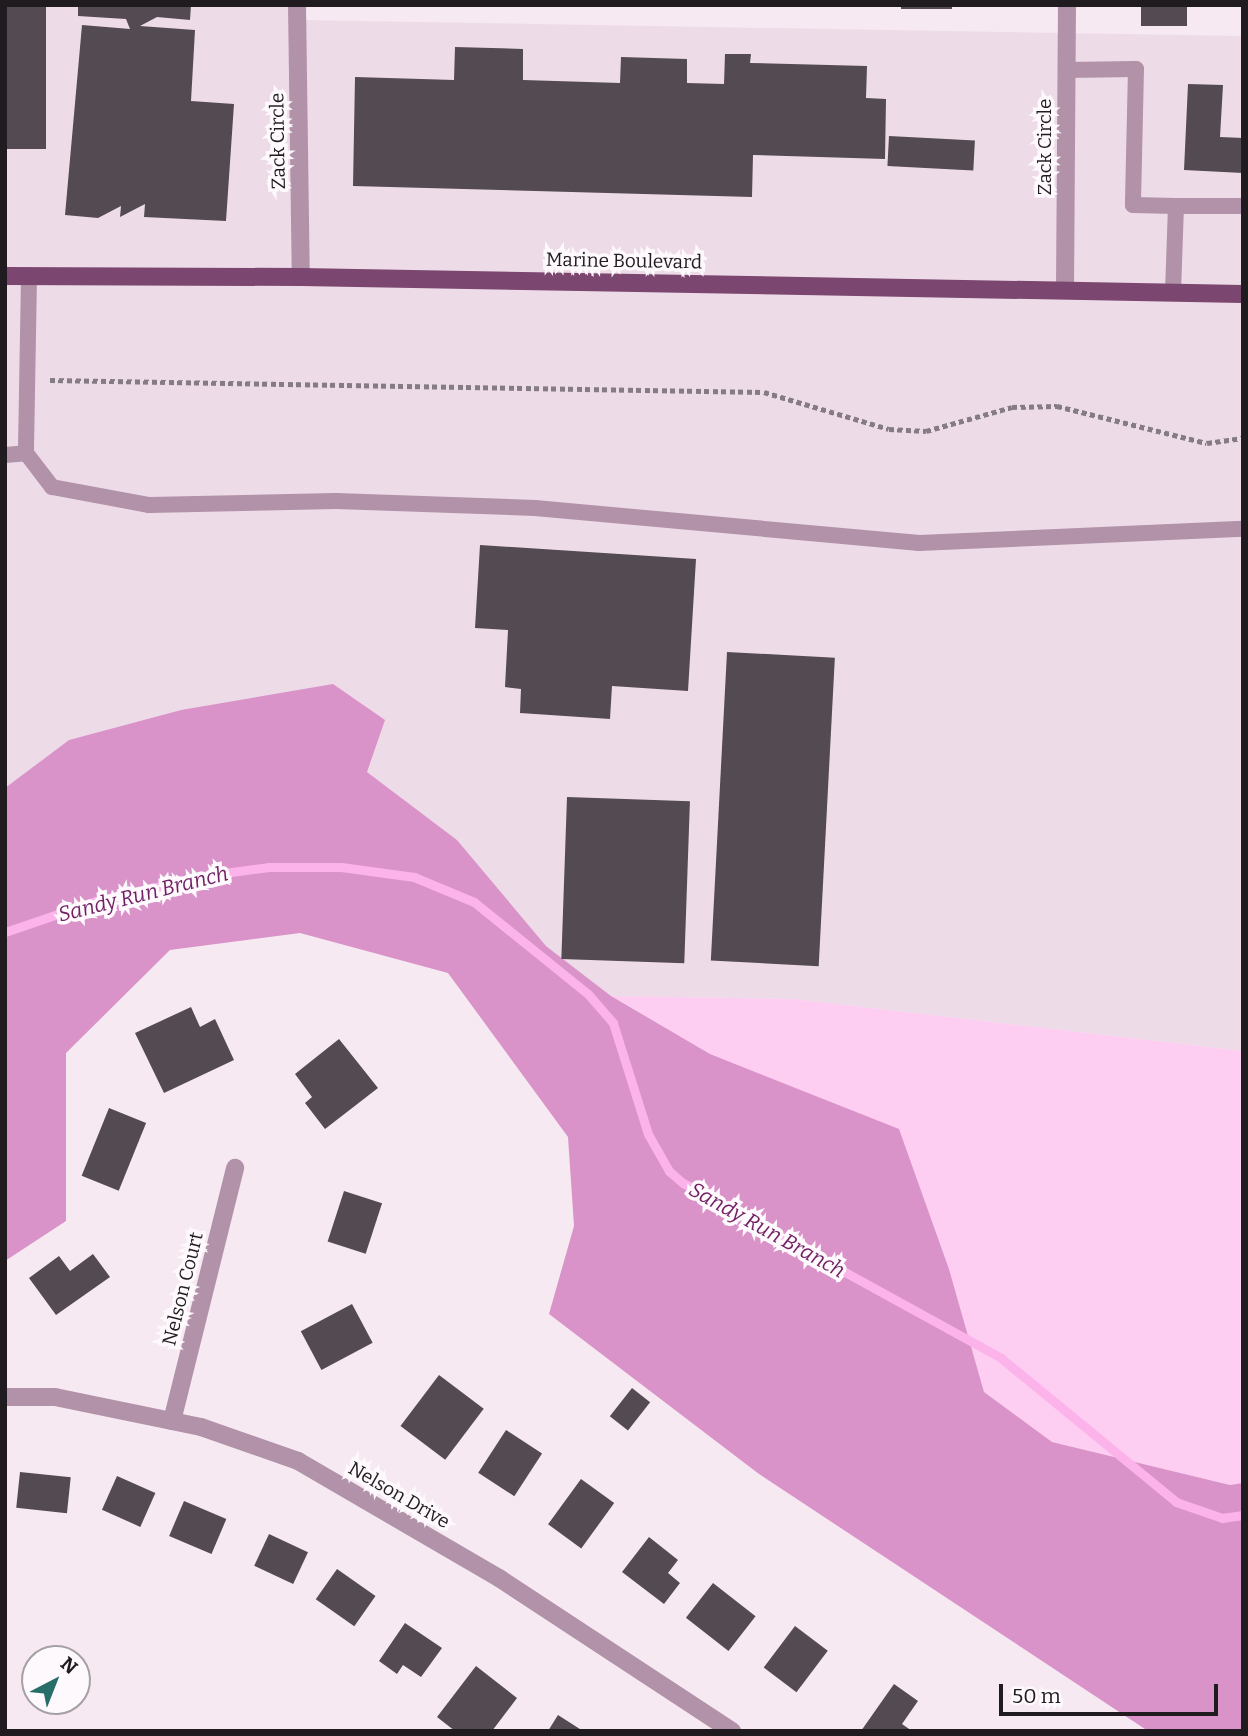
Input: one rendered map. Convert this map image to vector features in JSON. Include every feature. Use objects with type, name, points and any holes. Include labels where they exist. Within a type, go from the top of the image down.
[{"type":"main road","name":"Marine Boulevard","points":[[5,276],[300,277],[1243,294]]},
{"type":"street","name":"Zack Circle","points":[[297,5],[300,277]]},
{"type":"street","name":"Zack Circle","points":[[1065,289],[1067,5]]},
{"type":"street","name":"Nelson Court","points":[[172,1421],[235,1168]]},
{"type":"street","name":"Nelson Drive","points":[[5,1397],[55,1397],[172,1421],[298,1461],[499,1578],[732,1731]]},
{"type":"lane","points":[[1066,69],[1136,69],[1133,205],[1243,206]]},
{"type":"lane","points":[[1173,292],[1176,206]]},
{"type":"lane","points":[[29,277],[25,380],[26,453],[52,487],[149,505],[337,501],[536,508],[919,543],[1243,529]]},
{"type":"lane","points":[[5,455],[26,453]]},
{"type":"path","points":[[25,380],[764,392],[890,429],[926,431],[1012,407],[1057,406],[1207,443],[1243,438]]},
{"type":"shaded area","points":[[5,5],[297,5],[298,20],[1243,36],[1243,1051],[793,999],[611,996],[546,946],[457,840],[367,772],[181,710],[69,740],[5,788]]},
{"type":"shaded area","points":[[333,684],[385,720],[367,772],[457,840],[546,946],[611,996],[710,1054],[899,1129],[949,1269],[984,1392],[1052,1442],[1230,1485],[1243,1483],[1243,1731],[1148,1731],[759,1474],[549,1314],[574,1226],[568,1137],[448,973],[300,933],[170,950],[66,1053],[66,1221],[5,1261],[5,788],[69,740],[181,710]]},
{"type":"shaded area","points":[[611,996],[793,999],[1243,1051],[1243,1483],[1230,1485],[1052,1442],[984,1392],[949,1269],[899,1130],[710,1054]]},
{"type":"building","points":[[5,5],[46,5],[46,149],[5,149]]},
{"type":"building","points":[[78,5],[191,5],[190,20],[157,17],[140,26],[195,30],[191,101],[234,104],[226,221],[144,217],[145,204],[120,217],[121,206],[98,218],[65,215],[82,25],[130,29],[126,19],[78,16]]},
{"type":"building","points":[[901,5],[952,5],[952,9],[901,9]]},
{"type":"building","points":[[1141,5],[1187,5],[1187,26],[1141,26]]},
{"type":"building","points":[[455,47],[523,49],[523,80],[620,83],[621,57],[687,59],[687,83],[724,84],[725,54],[751,54],[750,63],[867,66],[866,98],[886,99],[885,159],[753,155],[752,197],[353,186],[355,77],[454,80]]},
{"type":"building","points":[[1188,84],[1223,85],[1220,137],[1243,138],[1243,173],[1184,170]]},
{"type":"building","points":[[889,136],[975,141],[973,170],[887,166]]},
{"type":"building","points":[[480,545],[696,559],[688,691],[612,686],[610,719],[520,713],[521,689],[505,687],[508,630],[475,628]]},
{"type":"building","points":[[727,652],[835,658],[819,966],[711,961]]},
{"type":"building","points":[[567,797],[690,801],[684,963],[561,959]]},
{"type":"building","points":[[191,1007],[200,1027],[215,1019],[234,1060],[164,1093],[135,1033]]},
{"type":"building","points":[[339,1039],[378,1088],[325,1129],[305,1103],[312,1097],[295,1074]]},
{"type":"building","points":[[109,1108],[146,1123],[119,1191],[82,1176]]},
{"type":"building","points":[[344,1191],[382,1203],[366,1254],[328,1241]]},
{"type":"building","points":[[93,1254],[110,1277],[56,1315],[29,1278],[59,1256],[70,1271]]},
{"type":"building","points":[[352,1304],[373,1343],[321,1370],[301,1331]]},
{"type":"building","points":[[439,1375],[484,1409],[445,1460],[400,1426]]},
{"type":"building","points":[[632,1388],[650,1402],[628,1431],[610,1416]]},
{"type":"building","points":[[506,1430],[542,1453],[514,1496],[478,1473]]},
{"type":"building","points":[[20,1472],[71,1477],[67,1513],[16,1508]]},
{"type":"building","points":[[117,1476],[155,1493],[140,1527],[102,1510]]},
{"type":"building","points":[[581,1479],[614,1503],[581,1548],[548,1524]]},
{"type":"building","points":[[184,1501],[226,1519],[211,1554],[169,1536]]},
{"type":"building","points":[[269,1534],[308,1552],[293,1584],[254,1566]]},
{"type":"building","points":[[649,1537],[678,1560],[668,1573],[680,1583],[664,1604],[622,1572]]},
{"type":"building","points":[[337,1569],[376,1596],[354,1626],[316,1599]]},
{"type":"building","points":[[713,1583],[756,1616],[728,1651],[686,1618]]},
{"type":"building","points":[[405,1623],[442,1648],[421,1677],[403,1665],[397,1674],[379,1661]]},
{"type":"building","points":[[795,1626],[828,1651],[796,1692],[764,1668]]},
{"type":"building","points":[[476,1666],[517,1698],[492,1731],[455,1731],[437,1717]]},
{"type":"building","points":[[894,1684],[918,1701],[902,1724],[912,1731],[861,1731]]},
{"type":"building","points":[[558,1715],[583,1731],[548,1731]]},
{"type":"waterway","name":"Sandy Run Branch","points":[[5,932],[96,901],[209,875],[269,867],[341,867],[414,877],[474,902],[588,994],[613,1023],[648,1134],[669,1171],[683,1183],[1001,1358],[1176,1502],[1222,1518],[1243,1515]]}]
